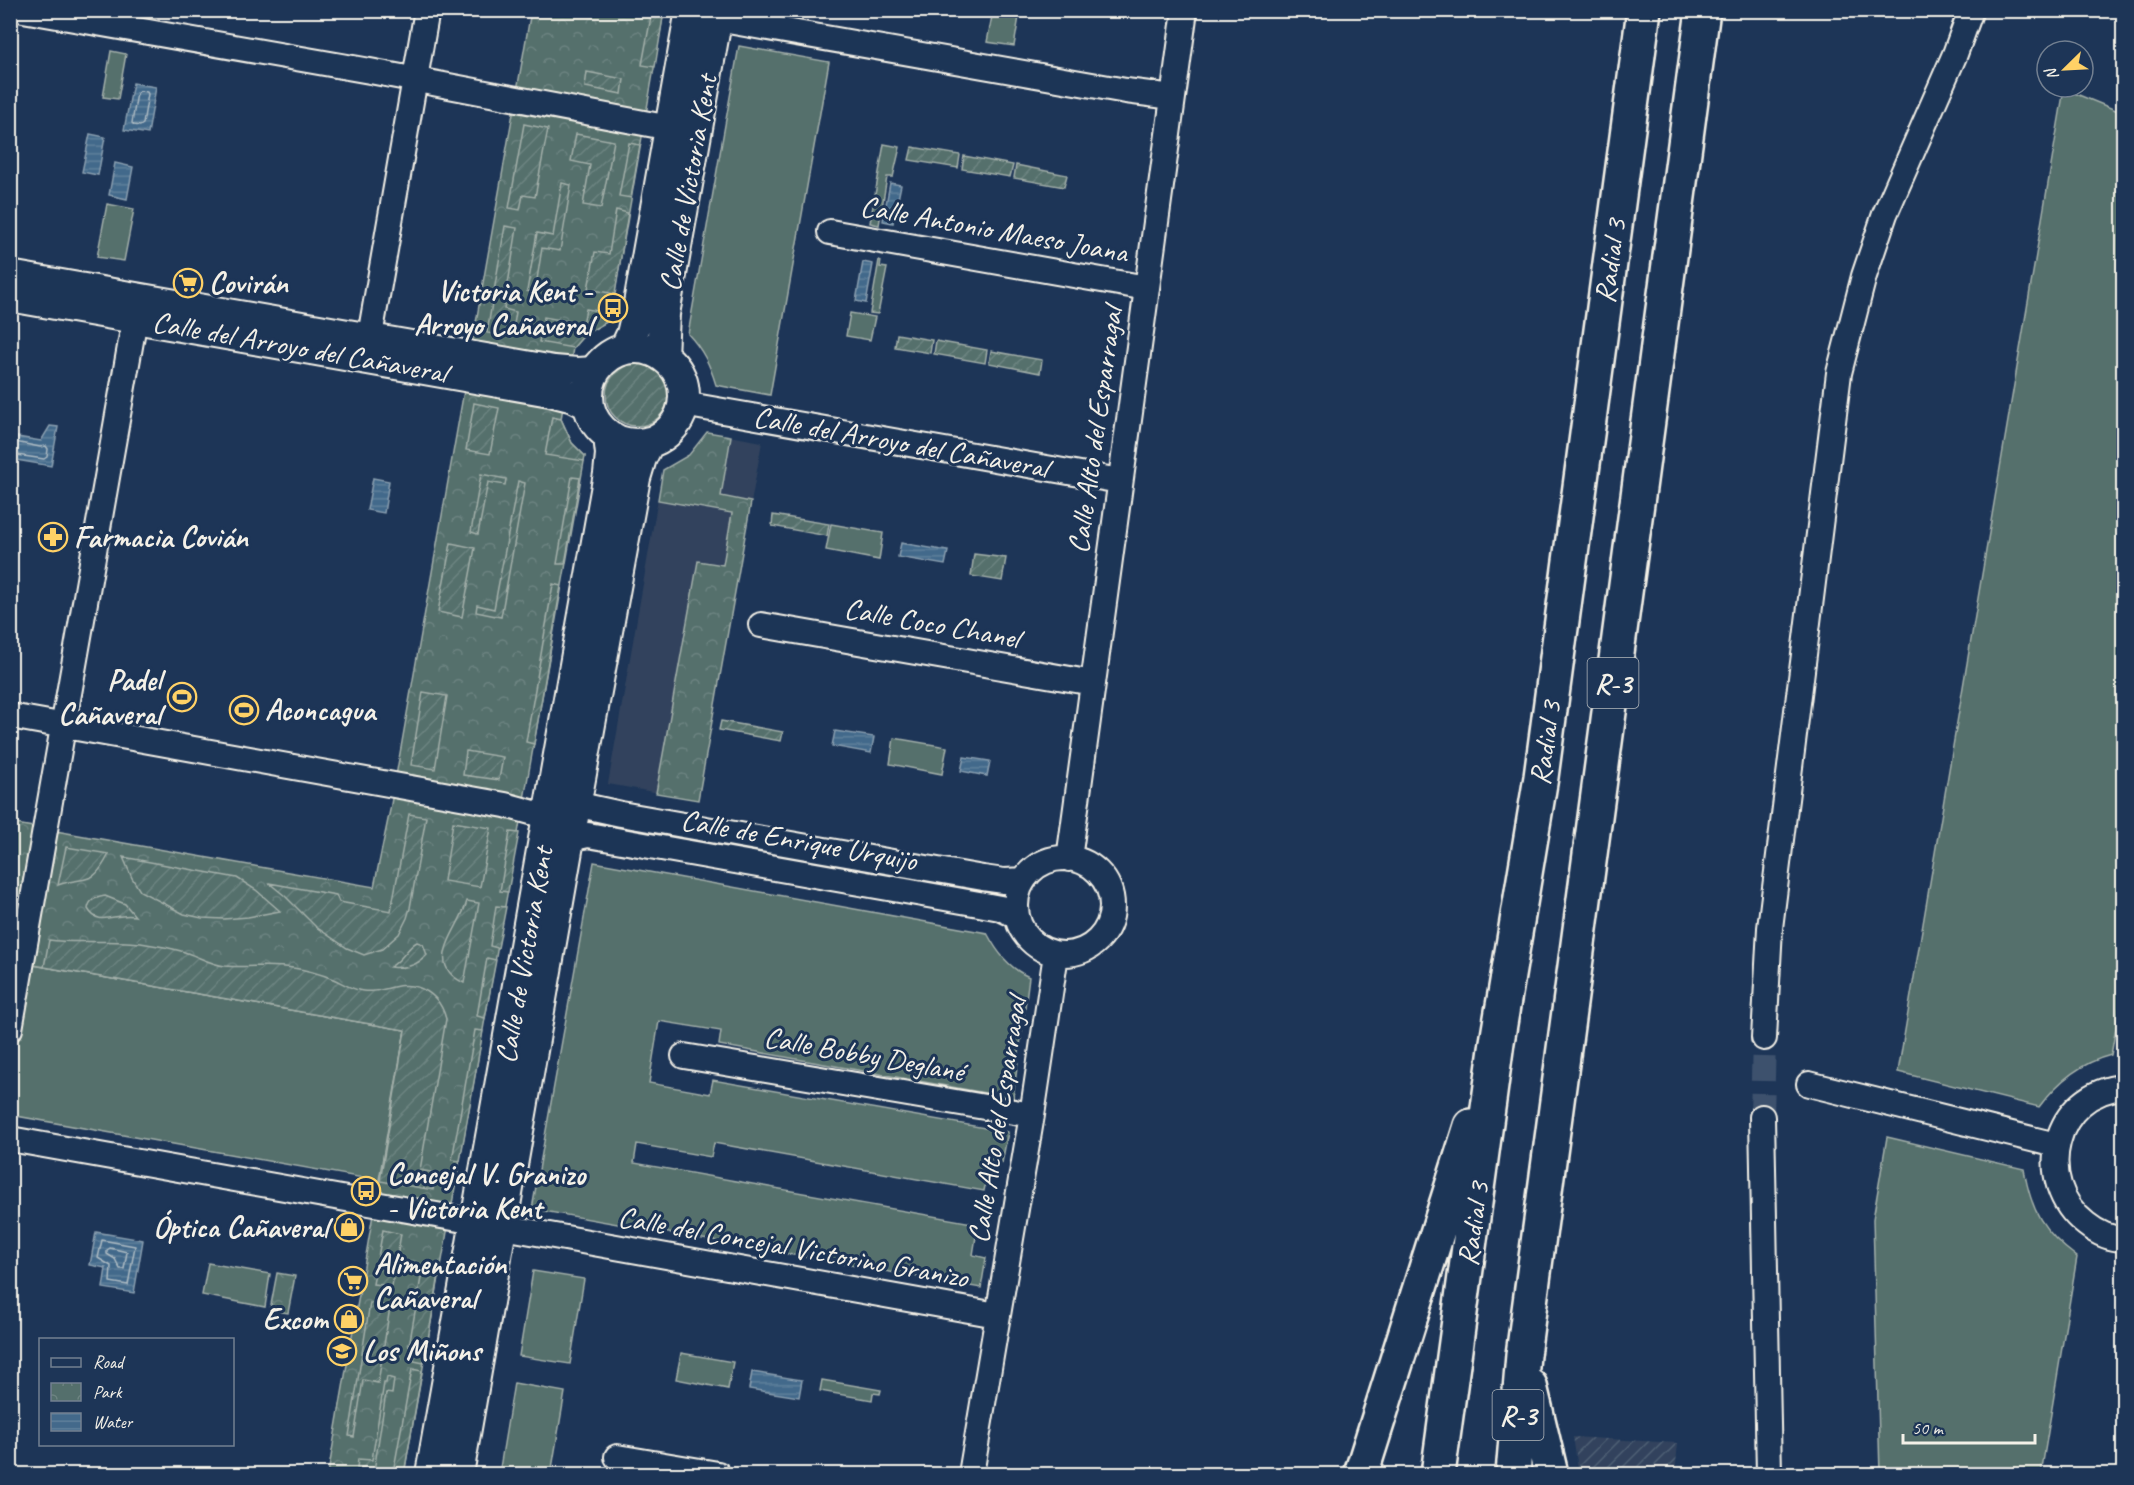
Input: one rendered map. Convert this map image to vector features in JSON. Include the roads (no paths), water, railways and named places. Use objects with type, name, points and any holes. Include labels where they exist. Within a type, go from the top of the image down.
[{"type":"highway","name":"Radial 3","points":[[1438,1474],[1497,1042],[1541,777],[1644,10]]},
{"type":"highway","name":"Radial 3","points":[[1514,1474],[1522,1355],[1703,10]]},
{"type":"highway","points":[[1361,1474],[1497,1042]]},
{"type":"highway","points":[[1522,1355],[1551,1474]]},
{"type":"main road","name":"Calle de Victoria Kent","points":[[625,349],[632,334],[638,309],[670,128],[709,13]]},
{"type":"main road","name":"Calle de Victoria Kent","points":[[662,356],[664,314],[709,13]]},
{"type":"main road","name":"Calle del Arroyo del Cañaveral","points":[[10,296],[550,391],[588,404]]},
{"type":"main road","points":[[644,348],[662,356],[677,372],[682,382],[683,404],[675,423],[668,432],[649,442],[635,444],[622,442],[609,436],[596,422],[588,404],[588,392],[596,369],[608,356],[625,349],[644,348]]},
{"type":"main road","name":"Calle de Victoria Kent","points":[[431,1474],[489,1224],[559,833],[609,474],[611,454],[609,436]]},
{"type":"main road","name":"Calle de Victoria Kent","points":[[559,833],[576,800],[635,478],[649,442]]},
{"type":"main road","name":"Calle de Victoria Kent","points":[[458,1474],[489,1224]]},
{"type":"street","points":[[23,10],[670,128]]},
{"type":"street","points":[[370,336],[427,10]]},
{"type":"street","name":"Calle Alto del Esparragal","points":[[1069,858],[1185,10]]},
{"type":"street","points":[[1764,1038],[1770,928],[1839,373],[1864,276],[1885,214],[1955,54],[1971,10]]},
{"type":"street","points":[[709,13],[1126,91],[1173,97]]},
{"type":"street","name":"Calle Antonio Maeso Joana","points":[[830,232],[1147,288]]},
{"type":"street","name":"Calle del Arroyo del Cañaveral","points":[[10,273],[554,368],[596,369]]},
{"type":"street","points":[[10,1029],[135,318]]},
{"type":"street","name":"Calle del Arroyo del Cañaveral","points":[[683,404],[1120,480]]},
{"type":"street","name":"Calle Coco Chanel","points":[[761,625],[1093,683]]},
{"type":"street","points":[[10,716],[505,805],[538,814],[559,833]]},
{"type":"street","name":"Calle de Enrique Urquijo","points":[[576,800],[589,807],[621,814],[936,870],[1004,881],[1024,879]]},
{"type":"street","name":"Calle de Enrique Urquijo","points":[[559,833],[588,835],[979,904],[1000,908],[1017,916]]},
{"type":"street","points":[[1069,858],[1094,869],[1103,879],[1112,904],[1110,918],[1103,934],[1090,947],[1080,952],[1056,954],[1035,945],[1020,927],[1016,904],[1018,891],[1024,879],[1033,870],[1056,859],[1069,858]]},
{"type":"street","name":"Calle Alto del Esparragal","points":[[970,1474],[1032,1115],[1056,954]]},
{"type":"street","name":"Calle Bobby Deglané","points":[[684,1056],[1032,1115]]},
{"type":"street","points":[[1809,1084],[2056,1145]]},
{"type":"street","points":[[2124,1087],[2098,1093],[2079,1106],[2065,1124],[2056,1145],[2055,1170],[2061,1194],[2075,1215],[2094,1230],[2124,1239]]},
{"type":"street","points":[[1762,1117],[1769,1474]]},
{"type":"street","name":"Calle del Concejal Victorino Granizo","points":[[10,1139],[997,1315]]},
{"type":"street","points":[[617,1457],[718,1474]]},
{"type":"water","points":[[133,83],[156,87],[148,134],[124,130]]},
{"type":"water","points":[[90,134],[105,137],[98,175],[82,172]]},
{"type":"water","points":[[115,163],[133,167],[127,199],[109,195]]},
{"type":"water","points":[[890,183],[901,185],[893,223],[883,221]]},
{"type":"water","points":[[863,262],[873,264],[866,303],[856,301]]},
{"type":"water","points":[[50,426],[58,427],[51,466],[11,459],[11,436],[41,441]]},
{"type":"water","points":[[373,478],[389,481],[384,513],[367,510]]},
{"type":"water","points":[[901,543],[948,551],[945,565],[898,557]]},
{"type":"water","points":[[835,731],[874,737],[871,753],[832,746]]},
{"type":"water","points":[[964,757],[990,761],[987,776],[961,771]]},
{"type":"water","points":[[96,1232],[143,1240],[134,1293],[103,1288],[106,1268],[90,1265]]},
{"type":"water","points":[[752,1372],[802,1380],[799,1397],[749,1389]]},
{"type":"tunnel","points":[[1762,1117],[1764,1038]]},
{"type":"place","name":"Covirán","points":[[188,283]]},
{"type":"place","name":"Victoria Kent - Arroyo Cañaveral","points":[[613,308]]},
{"type":"place","name":"Farmacia Covián","points":[[53,537]]},
{"type":"place","name":"Padel Cañaveral","points":[[182,697]]},
{"type":"place","name":"Aconcagua","points":[[244,710]]},
{"type":"place","name":"Concejal V. Granizo - Victoria Kent","points":[[366,1191]]},
{"type":"place","name":"Óptica Cañaveral","points":[[349,1227]]},
{"type":"place","name":"Alimentación Cañaveral","points":[[353,1281]]},
{"type":"place","name":"Excom","points":[[349,1319]]},
{"type":"place","name":"Los Miñons","points":[[342,1351]]}]
